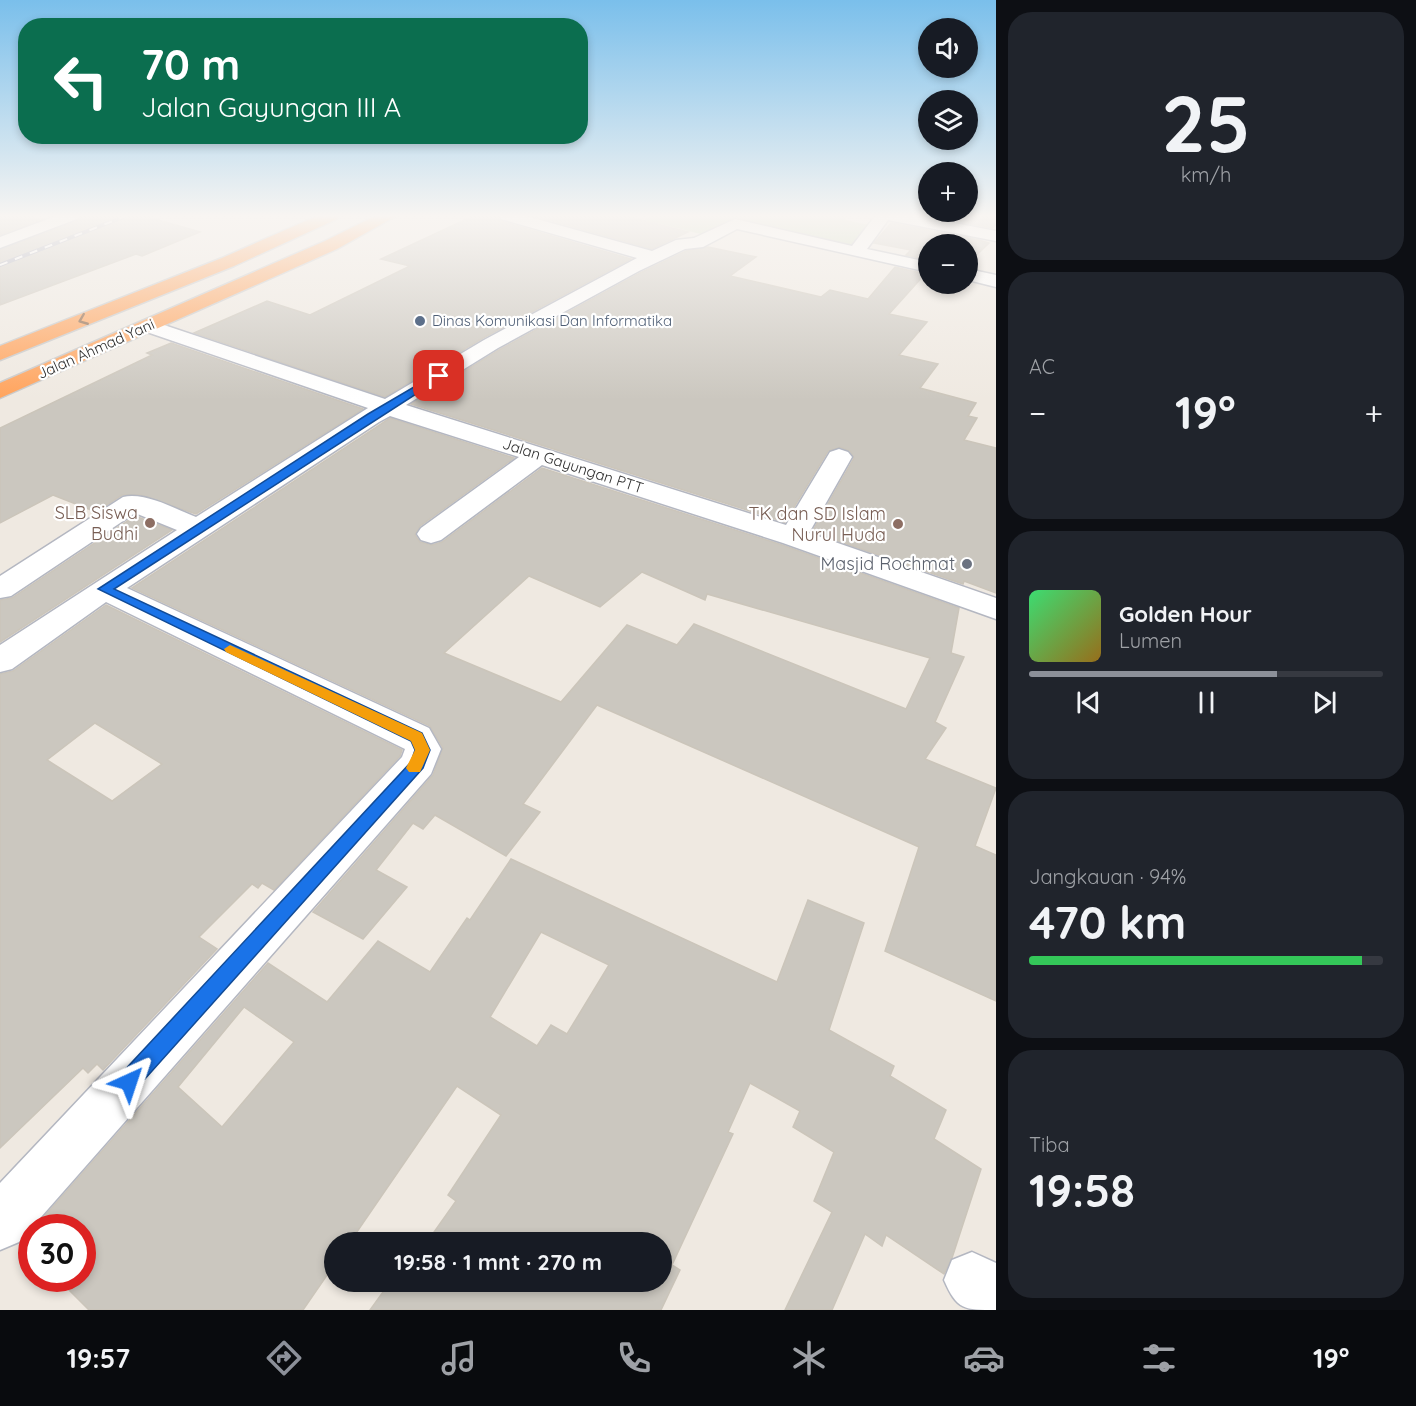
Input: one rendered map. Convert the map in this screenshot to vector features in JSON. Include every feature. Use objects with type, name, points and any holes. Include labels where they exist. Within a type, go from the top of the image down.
[{"type":"highway","points":[[0,354],[190,277]]},
{"type":"highway","name":"Jalan Ahmad Yani","points":[[0,392],[258,277]]},
{"type":"highway","points":[[0,379],[50,369]]},
{"type":"street","points":[[0,661],[104,589],[387,407],[491,344],[616,277]]},
{"type":"street","points":[[978,277],[996,281]]},
{"type":"street","name":"Jalan Gayungan PTT","points":[[148,326],[387,407],[794,537],[996,609]]},
{"type":"street","points":[[431,534],[539,454]]},
{"type":"street","points":[[794,537],[840,457]]},
{"type":"street","points":[[0,589],[131,503],[198,528]]},
{"type":"street","points":[[0,1223],[418,764],[423,750],[416,737],[104,589]]},
{"type":"building","points":[[0,277],[74,277],[0,305]]},
{"type":"building","points":[[387,277],[597,277],[483,338],[385,397],[194,333],[267,301],[310,315]]},
{"type":"building","points":[[632,277],[735,277],[821,297],[830,290],[868,299],[886,277],[918,277],[918,282],[889,314],[927,322],[899,355],[938,364],[920,388],[976,403],[968,416],[977,418],[964,440],[996,448],[996,593],[964,581],[963,584],[812,532],[854,458],[850,451],[840,447],[828,451],[785,522],[411,404],[499,350]]},
{"type":"building","points":[[171,343],[363,409],[196,514],[141,495],[122,495],[96,512],[53,495],[0,523],[0,428],[152,355],[147,353]]},
{"type":"building","points":[[390,418],[514,458],[420,526],[415,535],[420,542],[432,545],[442,542],[542,468],[782,545],[959,608],[951,653],[964,657],[935,722],[946,728],[925,759],[996,788],[975,846],[996,855],[996,1001],[885,951],[919,847],[597,705],[523,804],[540,812],[506,856],[435,815],[423,829],[413,823],[376,870],[407,887],[363,939],[313,912],[433,775],[443,748],[430,726],[132,588]],"holes":[[[642,572],[705,600],[707,594],[930,658],[906,709],[694,624],[677,645],[627,625],[561,702],[444,653],[529,576],[600,607]]]},
{"type":"building","points":[[135,516],[172,530],[0,642],[0,600],[12,598]]},
{"type":"building","points":[[106,605],[402,750],[400,756],[274,890],[262,883],[258,888],[252,884],[199,937],[217,949],[103,1070],[97,1064],[88,1073],[83,1068],[0,1148],[0,674],[13,671]],"holes":[[[95,723],[162,764],[112,801],[47,760]]]},
{"type":"building","points":[[511,859],[777,982],[808,900],[864,923],[829,1030],[894,1066],[890,1076],[946,1110],[934,1139],[981,1169],[952,1258],[944,1274],[886,1235],[882,1246],[865,1234],[832,1310],[785,1310],[832,1212],[814,1201],[834,1152],[793,1127],[800,1111],[750,1083],[728,1132],[733,1134],[672,1265],[672,1232],[434,1232],[456,1201],[448,1195],[501,1115],[457,1086],[357,1232],[324,1232],[324,1280],[303,1310],[89,1310],[71,1292],[96,1292],[96,1214],[46,1214],[268,963],[327,1002],[378,941],[430,972],[467,918],[470,920]],"holes":[[[541,932],[609,965],[567,1034],[551,1025],[537,1046],[490,1017]],[[244,1007],[294,1042],[222,1127],[178,1087]]]},
{"type":"building","points":[[672,1265],[680,1270],[672,1287]]},
{"type":"building","points":[[383,1292],[670,1292],[661,1310],[370,1310]]},
{"type":"slow traffic","points":[[230,649],[416,737],[423,750],[414,768]]},
{"type":"place","name":"Dinas Komunikasi Dan Informatika","points":[[420,321]]},
{"type":"place","name":"SLB Siswa Budhi","points":[[150,523]]},
{"type":"place","name":"TK dan SD Islam Nurul Huda","points":[[898,524]]},
{"type":"place","name":"Masjid Rochmat","points":[[967,564]]},
{"type":"route","points":[[129,1082],[418,764],[423,750],[416,737],[104,589],[371,417],[439,376]]}]
